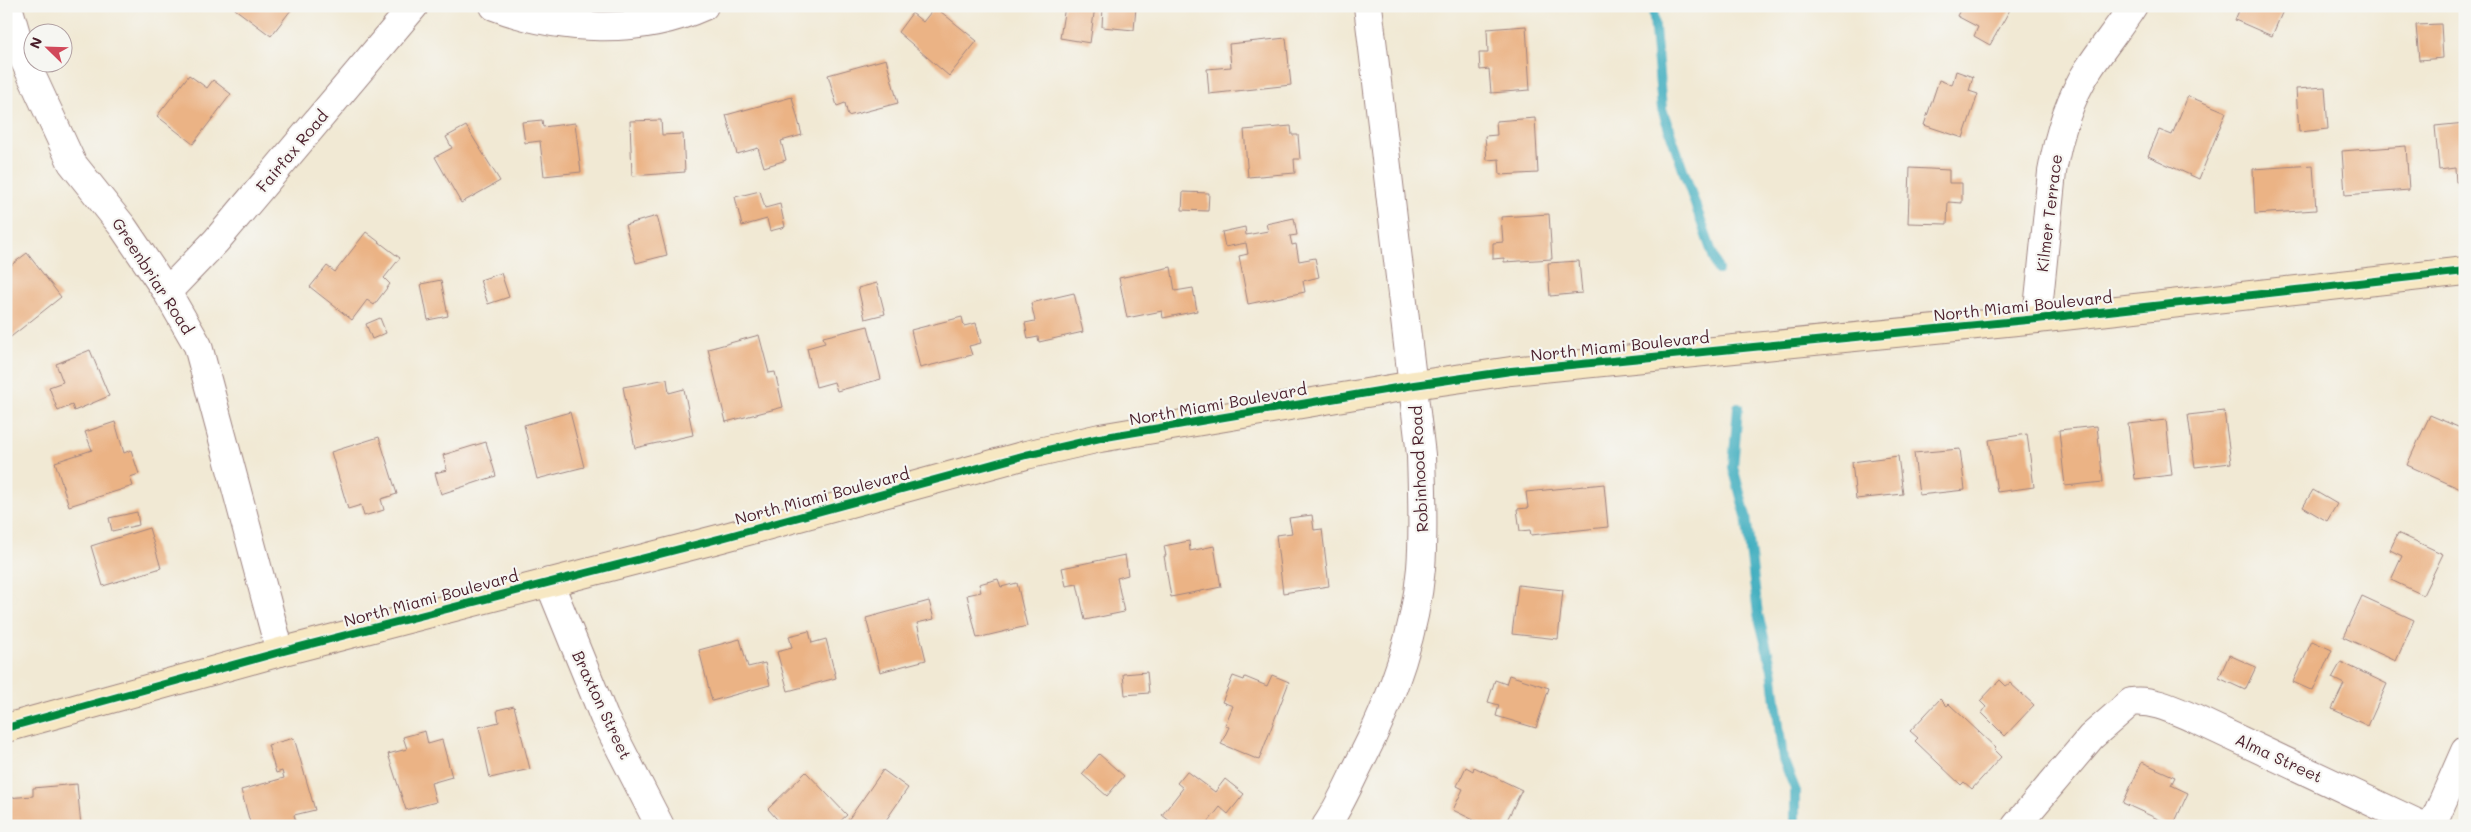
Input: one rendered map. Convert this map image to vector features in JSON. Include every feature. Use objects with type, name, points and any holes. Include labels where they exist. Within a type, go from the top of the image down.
[{"type":"main road","name":"North Miami Boulevard","points":[[6,728],[280,652],[1044,451],[1110,437],[1414,385],[1511,371],[2037,319],[2462,273]]},
{"type":"street","name":"Greenbriar Road","points":[[8,6],[22,55],[48,117],[72,163],[123,227],[168,292],[198,346],[280,652]]},
{"type":"street","name":"Fairfax Road","points":[[168,292],[216,241],[414,6]]},
{"type":"street","points":[[494,6],[519,16],[565,24],[608,26],[650,23],[704,6]]},
{"type":"street","name":"Robinhood Road","points":[[1326,826],[1372,738],[1396,684],[1415,610],[1421,569],[1423,511],[1414,385],[1368,6]]},
{"type":"street","name":"Kilmer Terrace","points":[[2037,319],[2056,149],[2075,94],[2083,78],[2133,6]]},
{"type":"street","name":"Braxton Street","points":[[549,582],[604,717],[660,826]]},
{"type":"street","name":"Alma Street","points":[[2016,826],[2091,736],[2131,702],[2158,704],[2193,718],[2423,826]]},
{"type":"street","points":[[2432,826],[2465,751]]},
{"type":"building","points":[[236,6],[294,6],[271,36],[235,9]]},
{"type":"building","points":[[1065,6],[1095,6],[1090,43],[1060,38]]},
{"type":"building","points":[[1103,6],[1136,7],[1134,30],[1102,27]]},
{"type":"building","points":[[1962,6],[2012,6],[1990,45],[1974,36],[1978,27],[1957,16]]},
{"type":"building","points":[[2241,6],[2285,6],[2272,36],[2235,20]]},
{"type":"building","points":[[935,7],[977,41],[949,76],[898,32],[912,13],[923,22]]},
{"type":"building","points":[[2441,24],[2443,58],[2419,60],[2416,25]]},
{"type":"building","points":[[1526,26],[1530,90],[1491,93],[1489,69],[1480,70],[1479,53],[1488,53],[1487,29]]},
{"type":"building","points":[[1286,38],[1291,85],[1209,94],[1207,69],[1231,67],[1229,44]]},
{"type":"building","points":[[886,59],[898,103],[848,116],[845,103],[837,106],[828,75]]},
{"type":"building","points":[[1956,71],[1973,77],[1969,91],[1978,94],[1963,138],[1924,125],[1939,80],[1952,85]]},
{"type":"building","points":[[189,75],[207,88],[213,80],[231,94],[193,144],[157,116]]},
{"type":"building","points":[[2325,87],[2328,129],[2299,132],[2296,89]]},
{"type":"building","points":[[2188,96],[2226,112],[2199,179],[2148,156],[2159,130],[2172,135]]},
{"type":"building","points":[[792,97],[802,135],[781,141],[786,160],[764,167],[758,148],[737,154],[726,115]]},
{"type":"building","points":[[1535,118],[1538,173],[1500,175],[1499,159],[1487,160],[1485,136],[1497,135],[1496,121]]},
{"type":"building","points":[[542,120],[543,127],[575,123],[581,172],[544,176],[540,141],[525,143],[522,122]]},
{"type":"building","points":[[661,120],[662,135],[683,134],[685,172],[632,176],[630,121]]},
{"type":"building","points":[[2465,123],[2465,181],[2456,182],[2455,168],[2439,170],[2435,126]]},
{"type":"building","points":[[466,126],[500,181],[461,203],[435,157],[452,148],[446,137]]},
{"type":"building","points":[[1291,126],[1292,135],[1298,135],[1300,159],[1294,159],[1295,173],[1248,177],[1244,130]]},
{"type":"building","points":[[2406,146],[2409,190],[2345,195],[2342,151]]},
{"type":"building","points":[[2313,165],[2316,210],[2255,214],[2253,169]]},
{"type":"building","points":[[1910,168],[1949,170],[1949,183],[1962,183],[1962,203],[1948,202],[1947,224],[1908,223]]},
{"type":"building","points":[[760,191],[765,208],[780,204],[785,227],[770,231],[767,219],[742,226],[735,197]]},
{"type":"building","points":[[1183,192],[1209,193],[1208,211],[1182,210]]},
{"type":"building","points":[[1549,214],[1552,259],[1504,262],[1504,258],[1493,259],[1493,243],[1503,242],[1501,217]]},
{"type":"building","points":[[657,216],[667,255],[636,263],[625,225]]},
{"type":"building","points":[[1294,218],[1297,235],[1290,236],[1292,245],[1296,244],[1299,261],[1315,258],[1319,277],[1303,281],[1305,292],[1248,304],[1239,256],[1248,254],[1246,243],[1225,247],[1222,232],[1245,227],[1246,235],[1268,231],[1266,224]]},
{"type":"building","points":[[366,232],[400,258],[384,278],[390,284],[374,305],[367,300],[352,320],[310,287],[327,266],[335,272]]},
{"type":"building","points":[[27,253],[61,297],[7,340],[6,269]]},
{"type":"building","points":[[1579,261],[1582,293],[1550,296],[1548,263]]},
{"type":"building","points":[[1171,267],[1175,291],[1193,288],[1197,311],[1163,318],[1162,311],[1127,318],[1119,278]]},
{"type":"building","points":[[501,273],[509,297],[488,304],[480,280]]},
{"type":"building","points":[[441,280],[448,316],[428,320],[421,284]]},
{"type":"building","points":[[877,283],[885,314],[865,319],[858,288]]},
{"type":"building","points":[[1074,293],[1083,332],[1039,342],[1038,337],[1028,339],[1025,323],[1035,321],[1031,303]]},
{"type":"building","points":[[962,317],[964,326],[976,323],[981,343],[969,346],[972,355],[920,368],[911,330]]},
{"type":"building","points":[[380,318],[386,333],[372,339],[366,324]]},
{"type":"building","points":[[868,326],[881,379],[837,391],[834,382],[816,387],[807,348],[825,343],[823,337]]},
{"type":"building","points":[[759,335],[769,373],[775,372],[783,407],[726,422],[708,349]]},
{"type":"building","points":[[90,350],[109,396],[74,411],[72,405],[58,411],[49,387],[63,382],[56,364]]},
{"type":"building","points":[[667,379],[669,393],[684,389],[693,435],[635,448],[623,387]]},
{"type":"building","points":[[2224,411],[2231,463],[2195,467],[2188,415]]},
{"type":"building","points":[[570,412],[584,467],[537,479],[524,425]]},
{"type":"building","points":[[2430,415],[2465,430],[2465,491],[2407,465]]},
{"type":"building","points":[[2166,420],[2172,475],[2135,479],[2128,424]]},
{"type":"building","points":[[115,422],[124,453],[131,450],[139,474],[130,477],[133,486],[69,506],[55,462],[92,450],[85,432]]},
{"type":"building","points":[[2097,426],[2103,482],[2065,486],[2059,430]]},
{"type":"building","points":[[2027,434],[2034,487],[1997,492],[1989,440]]},
{"type":"building","points":[[379,437],[397,494],[381,499],[384,510],[364,516],[361,505],[348,509],[331,452]]},
{"type":"building","points":[[486,442],[496,476],[441,494],[435,473],[447,470],[443,455]]},
{"type":"building","points":[[1960,449],[1965,490],[1919,495],[1914,453]]},
{"type":"building","points":[[1898,456],[1903,494],[1856,499],[1852,462]]},
{"type":"building","points":[[1604,484],[1608,527],[1531,535],[1530,530],[1520,531],[1517,509],[1528,508],[1526,492]]},
{"type":"building","points":[[2313,490],[2337,504],[2327,521],[2303,507]]},
{"type":"building","points":[[137,512],[139,525],[112,531],[109,518]]},
{"type":"building","points":[[1312,515],[1314,530],[1322,529],[1329,586],[1283,593],[1276,535],[1292,533],[1289,518]]},
{"type":"building","points":[[149,528],[161,568],[103,586],[91,546]]},
{"type":"building","points":[[2398,533],[2443,554],[2423,595],[2391,580],[2402,556],[2390,550]]},
{"type":"building","points":[[1189,541],[1190,551],[1214,546],[1221,587],[1171,597],[1164,546]]},
{"type":"building","points":[[1125,555],[1128,575],[1117,578],[1124,612],[1085,620],[1077,584],[1066,586],[1062,568]]},
{"type":"building","points":[[998,579],[1001,587],[1017,583],[1027,626],[977,638],[967,595],[981,592],[979,584]]},
{"type":"building","points":[[1518,585],[1563,590],[1558,639],[1512,634]]},
{"type":"building","points":[[2362,596],[2414,620],[2396,661],[2343,637]]},
{"type":"building","points":[[929,601],[934,619],[917,623],[926,660],[880,672],[866,618]]},
{"type":"building","points":[[809,631],[812,643],[826,639],[836,678],[788,691],[777,652],[792,648],[789,636]]},
{"type":"building","points":[[740,639],[748,667],[765,663],[770,685],[712,701],[699,650]]},
{"type":"building","points":[[2312,641],[2332,650],[2313,691],[2293,682]]},
{"type":"building","points":[[2229,655],[2256,667],[2245,690],[2219,678]]},
{"type":"building","points":[[2341,662],[2387,684],[2368,726],[2332,709],[2344,684],[2332,678]]},
{"type":"building","points":[[1147,672],[1149,693],[1125,695],[1123,674]]},
{"type":"building","points":[[1272,675],[1289,682],[1259,760],[1221,744],[1229,727],[1225,725],[1233,706],[1222,702],[1233,676],[1244,680],[1245,677],[1267,686]]},
{"type":"building","points":[[1509,675],[1549,688],[1536,728],[1496,716],[1499,705],[1488,702],[1495,680],[1506,684]]},
{"type":"building","points":[[2000,680],[2006,686],[2010,683],[2034,705],[2005,736],[1982,713],[1986,707],[1980,701]]},
{"type":"building","points":[[1940,699],[1947,706],[1949,704],[1996,748],[1994,750],[2001,757],[1972,789],[1964,782],[1961,785],[1915,741],[1918,738],[1910,731]]},
{"type":"building","points":[[514,706],[530,769],[490,778],[479,727],[499,722],[497,710]]},
{"type":"building","points":[[425,731],[428,744],[442,740],[452,777],[431,783],[436,802],[406,810],[388,754],[407,749],[403,737]]},
{"type":"building","points":[[294,738],[315,810],[294,815],[297,826],[251,826],[241,790],[284,778],[282,771],[276,773],[268,745]]},
{"type":"building","points":[[1099,754],[1124,776],[1107,796],[1082,774]]},
{"type":"building","points":[[2142,762],[2175,777],[2171,785],[2188,793],[2173,826],[2123,803]]},
{"type":"building","points":[[1466,767],[1473,771],[1474,767],[1522,790],[1504,826],[1486,826],[1453,810],[1463,789],[1457,786]]},
{"type":"building","points":[[883,770],[908,788],[882,826],[849,826],[846,823]]},
{"type":"building","points":[[1187,771],[1215,792],[1225,779],[1244,794],[1228,814],[1220,807],[1205,826],[1176,826],[1162,815],[1183,788],[1177,783]]},
{"type":"building","points":[[806,772],[847,815],[837,824],[838,826],[783,826],[768,809]]},
{"type":"building","points":[[77,784],[81,826],[7,826],[6,798],[33,796],[33,788]]},
{"type":"waterway","points":[[1653,6],[1662,109],[1718,270]]},
{"type":"waterway","points":[[1738,407],[1733,467],[1746,516],[1758,614],[1772,669],[1783,759],[1795,789],[1795,826]]},
{"type":"cycle path","points":[[6,728],[280,652],[722,538],[1026,455],[1100,438],[1414,385],[1511,371],[2037,319],[2465,271]]}]
